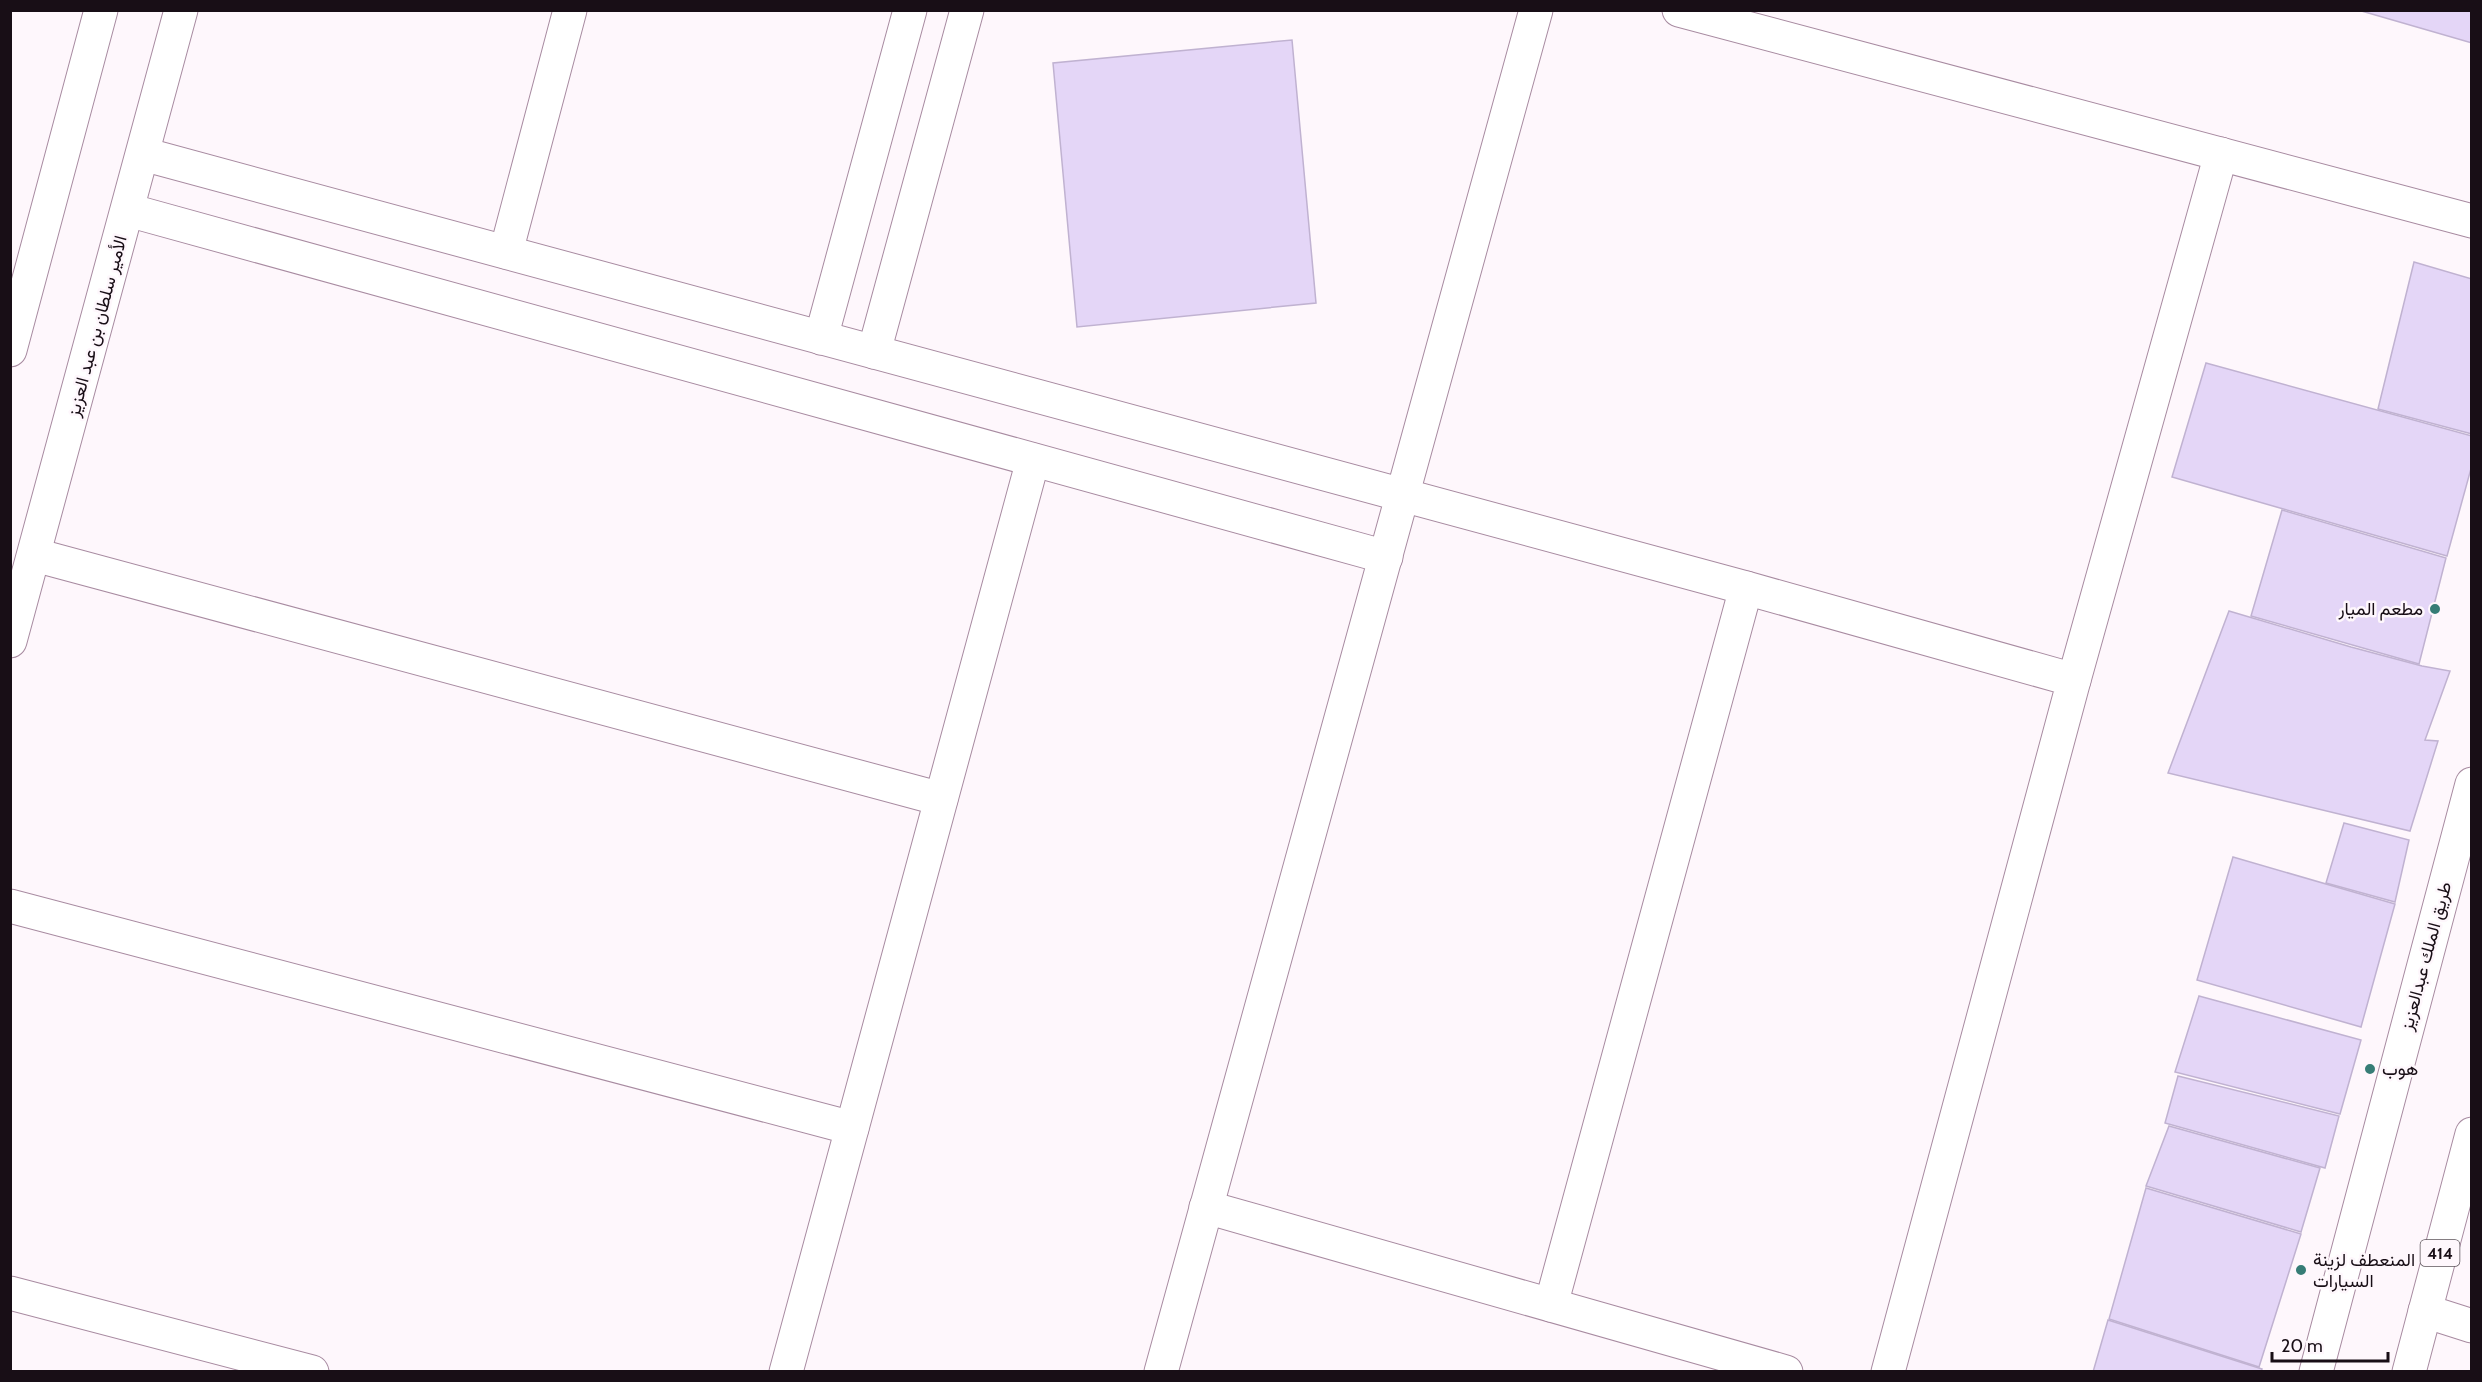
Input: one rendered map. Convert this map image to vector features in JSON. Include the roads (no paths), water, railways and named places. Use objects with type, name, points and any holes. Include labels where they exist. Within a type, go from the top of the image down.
[{"type":"main road","points":[[10,350],[101,10]]},
{"type":"main road","name":"الأمير سلطان بن عبد العزيز","points":[[10,641],[181,10]]},
{"type":"main road","points":[[506,252],[570,10]]},
{"type":"main road","points":[[821,338],[910,10]]},
{"type":"main road","points":[[874,352],[967,10]]},
{"type":"main road","points":[[1161,1371],[1536,10]]},
{"type":"main road","points":[[1679,10],[2472,221]]},
{"type":"main road","points":[[143,154],[1746,588],[2074,680]]},
{"type":"main road","points":[[1888,1371],[2074,680],[2221,154]]},
{"type":"main road","points":[[128,210],[1386,557]]},
{"type":"main road","points":[[786,1371],[1033,460]]},
{"type":"main road","points":[[35,555],[941,799]]},
{"type":"main road","points":[[1551,1305],[1746,588]]},
{"type":"main road","name":"طريق الملك عبدالعزيز","points":[[2316,1371],[2472,784]]},
{"type":"main road","points":[[10,906],[852,1128]]},
{"type":"main road","name":"414","points":[[2409,1371],[2472,1134]]},
{"type":"main road","points":[[1206,1207],[1786,1371]]},
{"type":"main road","points":[[10,1293],[312,1371]]},
{"type":"main road","points":[[2425,1311],[2472,1326]]},
{"type":"place","name":"مطعم الميار","points":[[2435,609]]},
{"type":"place","name":"هوب","points":[[2370,1069]]},
{"type":"place","name":"المنعطف لزينة السيارات","points":[[2301,1270]]}]
